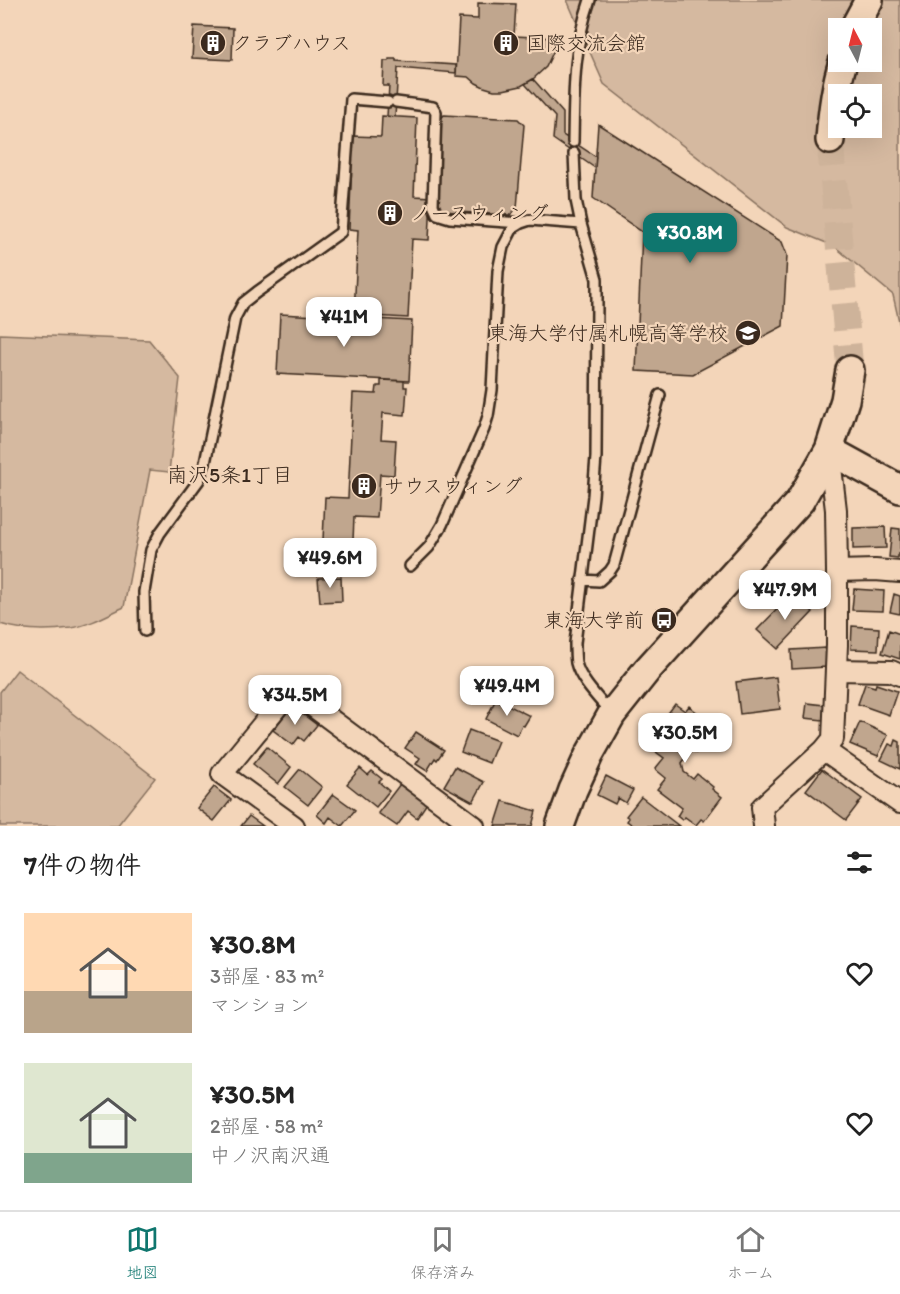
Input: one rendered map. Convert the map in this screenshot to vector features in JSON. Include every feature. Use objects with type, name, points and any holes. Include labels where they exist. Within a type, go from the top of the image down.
[{"type":"street","points":[[859,18],[869,0]]},
{"type":"street","points":[[830,140],[832,110],[840,72]]},
{"type":"street","points":[[560,826],[589,755],[612,714],[647,670],[800,501],[829,450],[845,400],[849,370]]},
{"type":"street","points":[[829,450],[899,487]]},
{"type":"street","points":[[764,826],[762,807],[833,739],[837,571],[836,510],[829,450]]},
{"type":"street","points":[[837,571],[900,572]]},
{"type":"street","points":[[836,670],[891,671],[900,675]]},
{"type":"street","points":[[294,826],[222,774],[291,690],[474,826]]},
{"type":"street","points":[[824,750],[900,803]]},
{"type":"lane","points":[[573,142],[578,44],[590,0]]},
{"type":"lane","points":[[145,631],[144,591],[151,550],[160,533],[199,480],[205,463],[235,318],[243,303],[256,292],[342,232],[351,99],[433,107],[436,112],[432,205],[437,214],[450,218],[520,223]]},
{"type":"lane","points":[[574,153],[576,200],[580,224],[597,279],[596,457],[575,643],[576,663],[585,681],[612,714]]},
{"type":"lane","points":[[410,566],[429,547],[442,525],[484,429],[492,390],[498,271],[504,247],[513,228],[530,220],[580,224]]},
{"type":"lane","points":[[582,580],[599,581],[614,565],[660,395]]},
{"type":"shaded area","points":[[567,0],[900,0],[900,326],[893,295],[834,246],[787,227],[604,84]]},
{"type":"shaded area","points":[[0,334],[149,340],[180,378],[169,472],[150,470],[124,607],[78,627],[36,630],[0,624]]},
{"type":"shaded area","points":[[17,670],[155,778],[117,826],[0,826],[0,692]]},
{"type":"building","name":"国際交流会館","points":[[478,3],[516,4],[514,36],[556,38],[555,48],[546,67],[533,79],[521,86],[494,90],[476,83],[469,77],[456,76],[459,18],[478,19]]},
{"type":"building","name":"クラブハウス","points":[[194,26],[233,28],[232,60],[192,58]]},
{"type":"building","points":[[389,59],[456,65],[456,73],[398,68],[395,117],[387,116],[389,86],[383,86],[384,61],[389,61]]},
{"type":"building","points":[[533,79],[563,113],[563,135],[596,157],[595,168],[553,139],[555,117],[525,84]]},
{"type":"building","points":[[444,115],[518,119],[524,125],[517,208],[510,215],[438,211],[433,203],[439,121]]},
{"type":"building","name":"ノースウィング","points":[[382,116],[417,118],[414,196],[431,197],[429,240],[412,239],[408,318],[354,315],[358,230],[349,229],[353,136],[381,137]]},
{"type":"building","points":[[598,124],[782,242],[787,255],[783,326],[693,374],[636,371],[642,232],[593,198]]},
{"type":"building","points":[[280,314],[412,321],[409,381],[277,374]]},
{"type":"building","name":"サウスウィング","points":[[381,380],[404,381],[404,387],[407,387],[405,415],[383,413],[381,439],[396,440],[394,475],[380,474],[377,518],[354,517],[352,564],[349,564],[347,570],[325,569],[322,562],[325,497],[348,498],[353,393],[376,394],[377,386],[381,386]]},
{"type":"building","points":[[885,527],[886,548],[853,549],[853,528]]},
{"type":"building","points":[[892,528],[900,529],[898,558],[889,557]]},
{"type":"building","points":[[341,577],[342,601],[320,602],[318,578]]},
{"type":"building","points":[[854,589],[884,591],[883,611],[852,610]]},
{"type":"building","points":[[793,593],[813,612],[778,649],[757,630]]},
{"type":"building","points":[[894,594],[900,596],[900,614],[890,612]]},
{"type":"building","points":[[852,626],[879,628],[878,650],[851,649]]},
{"type":"building","points":[[889,630],[900,634],[900,659],[882,653]]},
{"type":"building","points":[[826,648],[827,667],[792,669],[791,650]]},
{"type":"building","points":[[776,677],[780,709],[740,714],[736,682]]},
{"type":"building","points":[[865,684],[875,687],[876,684],[897,691],[889,715],[858,704]]},
{"type":"building","points":[[496,699],[530,716],[517,735],[486,719]]},
{"type":"building","points":[[807,703],[824,705],[823,720],[805,718]]},
{"type":"building","points":[[675,704],[685,711],[689,706],[714,726],[696,753],[691,750],[682,763],[684,772],[693,779],[697,774],[722,797],[704,821],[701,819],[696,825],[685,817],[682,820],[677,816],[682,808],[657,789],[666,778],[655,769],[664,758],[652,749],[671,726],[663,720]]},
{"type":"building","points":[[292,706],[317,725],[304,741],[299,737],[293,745],[273,730]]},
{"type":"building","points":[[860,722],[888,735],[878,756],[850,744]]},
{"type":"building","points":[[469,730],[498,741],[489,763],[461,752]]},
{"type":"building","points":[[416,732],[444,750],[437,760],[435,758],[427,771],[416,764],[420,758],[405,748]]},
{"type":"building","points":[[896,740],[900,742],[900,769],[881,760],[889,744],[894,746]]},
{"type":"building","points":[[267,747],[291,767],[278,784],[253,764]]},
{"type":"building","points":[[455,767],[484,782],[473,802],[444,786]]},
{"type":"building","points":[[360,768],[368,775],[372,771],[382,779],[379,782],[389,791],[376,807],[347,784]]},
{"type":"building","points":[[300,769],[322,787],[308,805],[285,787]]},
{"type":"building","points":[[822,769],[862,799],[846,820],[806,790]]},
{"type":"building","points":[[606,776],[633,790],[626,803],[618,798],[615,804],[597,795]]},
{"type":"building","points":[[400,784],[427,803],[417,818],[408,811],[397,826],[378,813]]},
{"type":"building","points":[[214,787],[231,800],[214,821],[197,808]]},
{"type":"building","points":[[333,794],[355,810],[342,826],[330,817],[326,823],[317,815]]},
{"type":"building","points":[[641,797],[679,826],[634,826],[627,821],[629,818],[626,816]]},
{"type":"building","points":[[503,801],[536,811],[532,826],[495,826]]},
{"type":"building","points":[[249,816],[263,826],[241,826]]},
{"type":"tunnel","points":[[830,140],[850,370]]},
{"type":"place","name":"クラブハウス","points":[[213,43]]},
{"type":"place","name":"国際交流会館","points":[[506,43]]},
{"type":"place","name":"ノースウィング","points":[[390,213]]},
{"type":"place","name":"東海大学付属札幌高等学校","points":[[748,333]]},
{"type":"place","name":"サウスウィング","points":[[364,486]]},
{"type":"place","name":"東海大学前","points":[[664,620]]},
{"type":"district","name":"南沢5条1丁目","points":[[230,474]]}]
